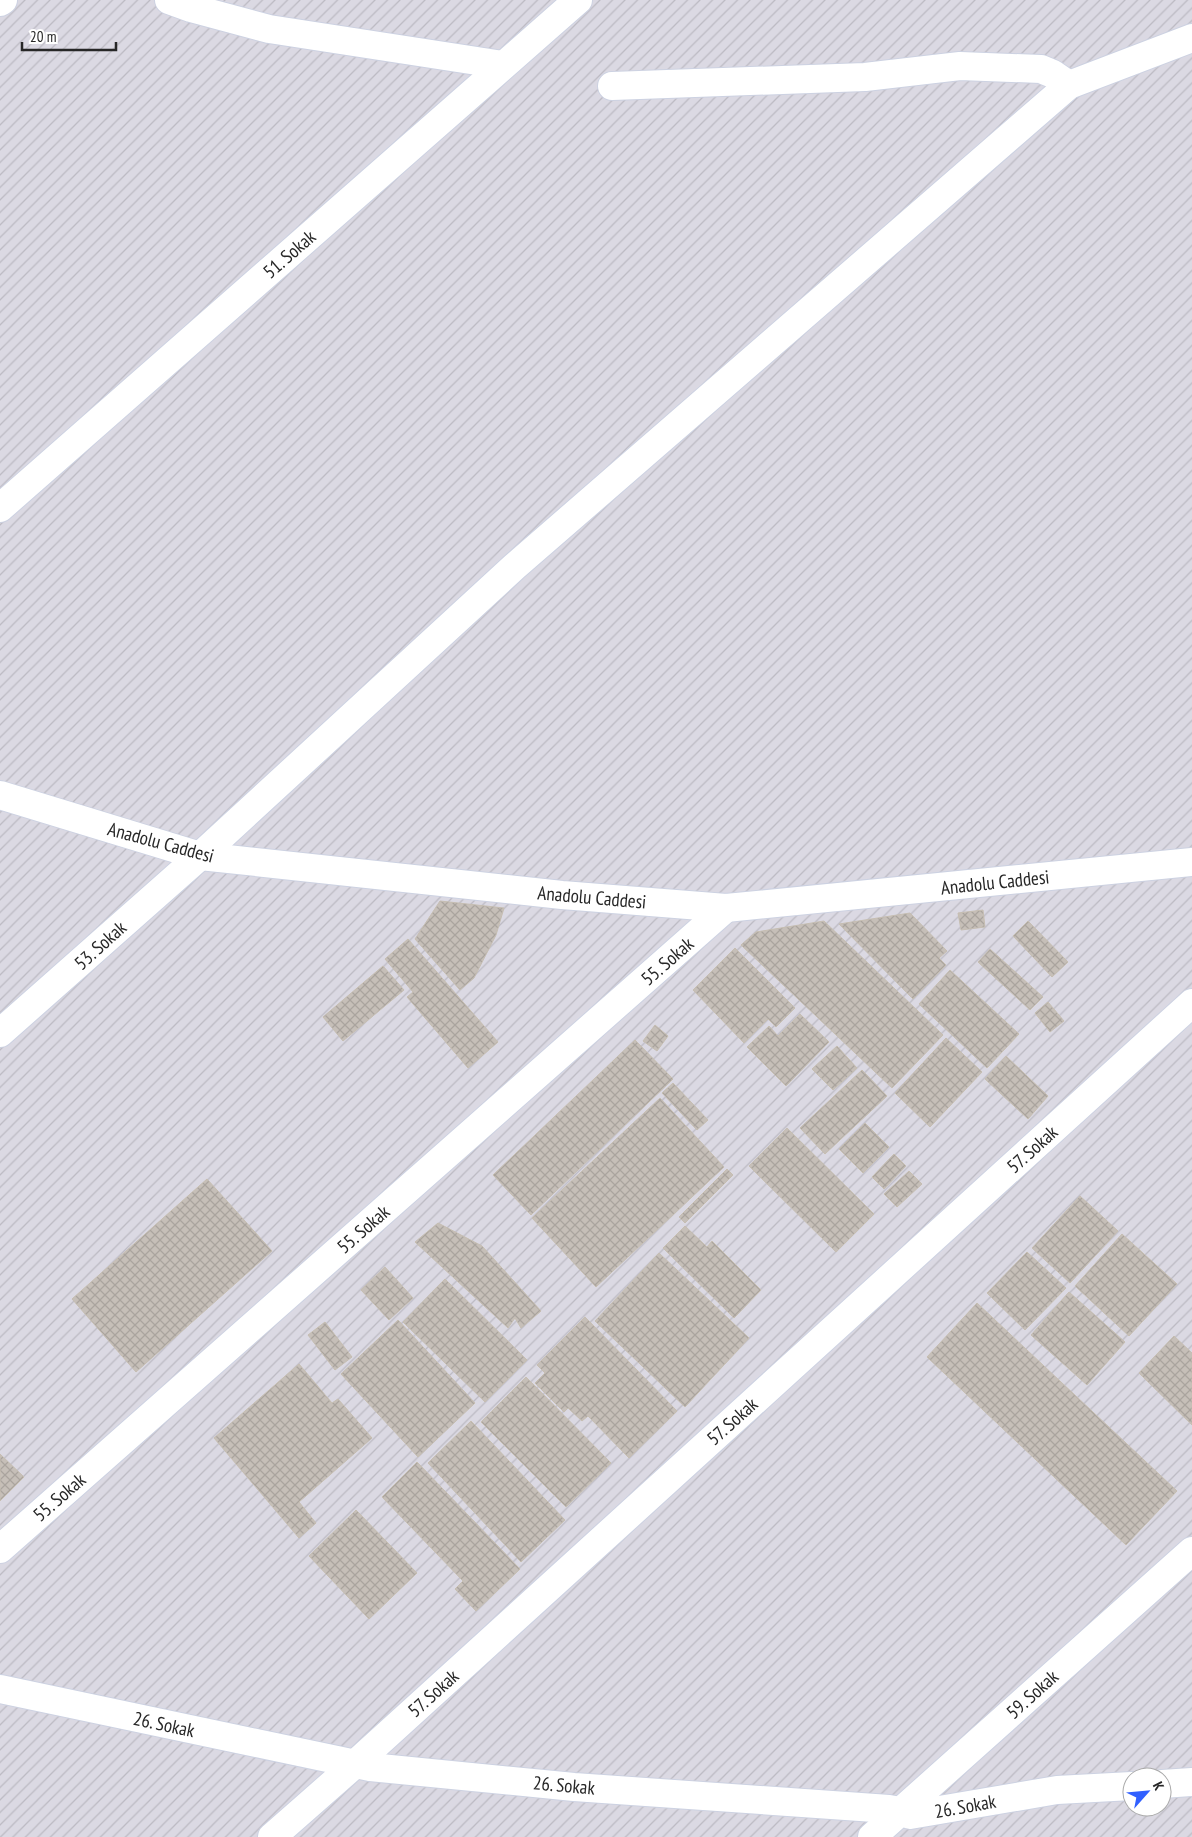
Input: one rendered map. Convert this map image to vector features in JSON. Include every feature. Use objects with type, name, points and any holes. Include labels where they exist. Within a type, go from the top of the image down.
[{"type":"street","points":[[169,0],[191,8],[269,29],[503,65]]},
{"type":"street","name":"51. Sokak","points":[[0,508],[578,0]]},
{"type":"street","points":[[612,86],[865,77],[960,66],[1041,69],[1053,74],[1069,85],[1192,38]]},
{"type":"street","name":"53. Sokak","points":[[0,1034],[200,856],[514,567],[1069,85]]},
{"type":"street","name":"Anadolu Caddesi","points":[[0,795],[200,856],[562,895],[726,908],[1192,862]]},
{"type":"street","name":"55. Sokak","points":[[0,1549],[726,908]]},
{"type":"street","name":"57. Sokak","points":[[272,1837],[355,1764],[1192,1004]]},
{"type":"street","name":"59. Sokak","points":[[872,1837],[1192,1551]]},
{"type":"street","name":"26. Sokak","points":[[0,1689],[370,1767],[574,1787],[901,1810],[910,1815],[1057,1790],[1122,1787]]},
{"type":"street","points":[[1172,1783],[1192,1782]]},
{"type":"shaded area","points":[[0,0],[1192,0],[1192,1837],[0,1837]]},
{"type":"building","points":[[440,901],[504,908],[496,935],[474,978],[460,990],[415,939]]},
{"type":"building","points":[[983,910],[985,927],[961,930],[958,913]]},
{"type":"building","points":[[910,913],[947,951],[939,958],[946,965],[913,999],[839,924]]},
{"type":"building","points":[[824,921],[943,1035],[892,1088],[741,945],[756,932]]},
{"type":"building","points":[[1028,921],[1068,962],[1052,977],[1013,936]]},
{"type":"building","points":[[408,939],[498,1042],[468,1068],[407,997],[413,992],[385,959]]},
{"type":"building","points":[[735,948],[795,1008],[776,1027],[768,1019],[744,1043],[693,990]]},
{"type":"building","points":[[990,949],[1043,997],[1030,1010],[978,962]]},
{"type":"building","points":[[383,966],[404,990],[343,1041],[323,1017]]},
{"type":"building","points":[[950,970],[1019,1034],[987,1068],[919,1004]]},
{"type":"building","points":[[1048,1002],[1064,1021],[1050,1032],[1035,1013]]},
{"type":"building","points":[[800,1014],[829,1042],[786,1086],[747,1047],[769,1026],[778,1036]]},
{"type":"building","points":[[655,1025],[668,1036],[657,1051],[643,1041]]},
{"type":"building","points":[[946,1038],[982,1072],[930,1127],[895,1093]]},
{"type":"building","points":[[635,1040],[673,1079],[531,1215],[493,1175]]},
{"type":"building","points":[[837,1046],[857,1068],[833,1090],[812,1069]]},
{"type":"building","points":[[1006,1056],[1048,1096],[1028,1119],[985,1079]]},
{"type":"building","points":[[862,1070],[887,1096],[825,1154],[800,1128]]},
{"type":"building","points":[[673,1083],[708,1120],[697,1130],[662,1093]]},
{"type":"building","points":[[660,1098],[724,1167],[596,1287],[532,1218]]},
{"type":"building","points":[[865,1123],[889,1147],[863,1173],[839,1149]]},
{"type":"building","points":[[787,1128],[874,1214],[836,1252],[749,1166]]},
{"type":"building","points":[[894,1154],[906,1166],[884,1189],[872,1177]]},
{"type":"building","points":[[727,1169],[733,1175],[685,1223],[679,1217]]},
{"type":"building","points":[[909,1171],[922,1184],[897,1207],[884,1194]]},
{"type":"building","points":[[207,1179],[272,1251],[136,1372],[72,1299]]},
{"type":"building","points":[[1080,1196],[1118,1231],[1070,1283],[1032,1248]]},
{"type":"building","points":[[438,1223],[482,1246],[541,1311],[521,1328],[515,1318],[508,1328],[415,1242]]},
{"type":"building","points":[[685,1226],[707,1247],[712,1241],[761,1290],[734,1318],[663,1248]]},
{"type":"building","points":[[1122,1234],[1177,1284],[1129,1336],[1075,1286]]},
{"type":"building","points":[[1027,1252],[1066,1288],[1025,1330],[987,1293]]},
{"type":"building","points":[[659,1253],[749,1338],[685,1407],[595,1321]]},
{"type":"building","points":[[385,1267],[413,1298],[389,1320],[361,1290]]},
{"type":"building","points":[[445,1279],[527,1360],[485,1402],[403,1322]]},
{"type":"building","points":[[1069,1292],[1125,1342],[1087,1385],[1031,1335]]},
{"type":"building","points":[[977,1303],[1177,1491],[1126,1545],[927,1357]]},
{"type":"building","points":[[585,1317],[677,1411],[629,1458],[588,1416],[582,1421],[568,1408],[564,1412],[535,1383],[545,1373],[537,1365]]},
{"type":"building","points":[[398,1320],[475,1403],[418,1457],[341,1374]]},
{"type":"building","points":[[325,1322],[352,1357],[335,1370],[308,1335]]},
{"type":"building","points":[[1174,1336],[1192,1353],[1192,1425],[1139,1373]]},
{"type":"building","points":[[299,1364],[332,1403],[338,1399],[372,1438],[299,1502],[316,1523],[299,1538],[214,1438]]},
{"type":"building","points":[[526,1377],[611,1463],[566,1507],[481,1422]]},
{"type":"building","points":[[471,1421],[565,1520],[521,1562],[428,1463]]},
{"type":"building","points":[[0,1454],[24,1477],[0,1501]]},
{"type":"building","points":[[417,1462],[520,1569],[476,1611],[455,1589],[463,1581],[382,1497]]},
{"type":"building","points":[[356,1510],[417,1573],[369,1619],[309,1556]]}]
